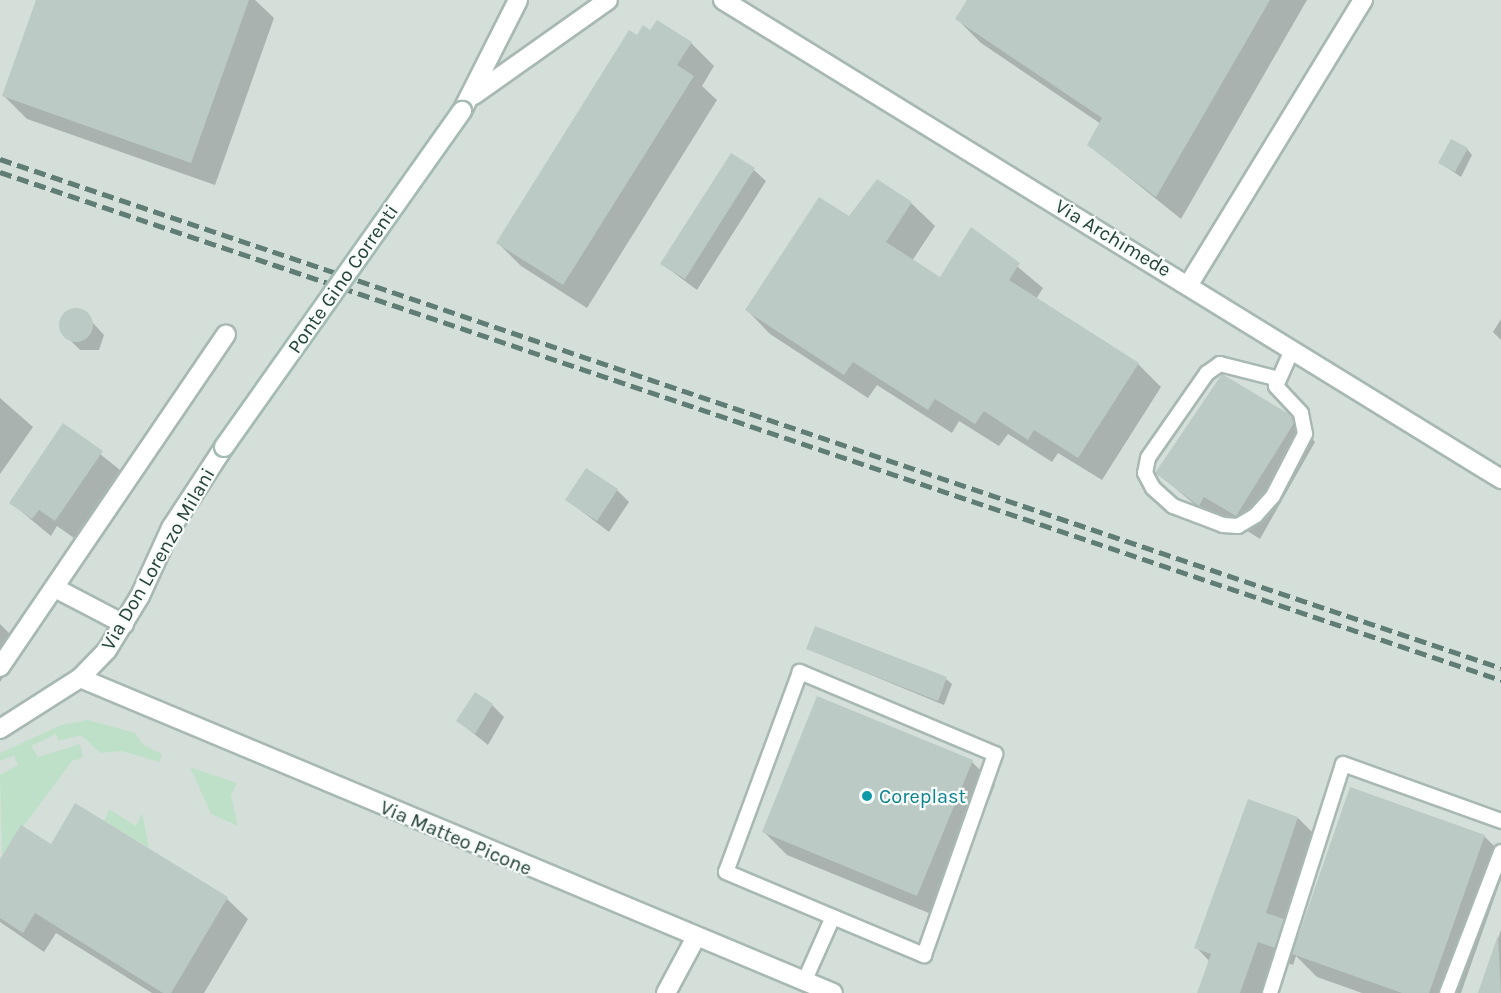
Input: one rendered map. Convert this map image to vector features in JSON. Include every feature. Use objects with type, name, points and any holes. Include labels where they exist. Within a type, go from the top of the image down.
[{"type":"street","points":[[474,95],[518,0]]},
{"type":"street","points":[[474,95],[608,0]]},
{"type":"street","name":"Via Archimede","points":[[723,0],[1189,284],[1292,350],[1499,474]]},
{"type":"street","points":[[1189,284],[1363,0]]},
{"type":"street","name":"Ponte Gino Correnti","points":[[224,447],[474,95]]},
{"type":"street","points":[[0,667],[226,335]]},
{"type":"street","name":"Via Don Lorenzo Milani","points":[[0,729],[80,678],[124,624],[171,528],[224,447]]},
{"type":"street","points":[[55,588],[124,624]]},
{"type":"street","name":"Via Matteo Picone","points":[[80,678],[695,939],[833,993]]},
{"type":"street","points":[[666,993],[695,939]]},
{"type":"lane","points":[[1275,378],[1292,350]]},
{"type":"lane","points":[[1220,364],[1275,378],[1301,412],[1305,434],[1273,496],[1256,515],[1238,526],[1223,525],[1183,511],[1153,488],[1145,473],[1148,458],[1207,373],[1220,364]]},
{"type":"lane","points":[[800,672],[995,754],[924,956],[833,916],[726,872],[800,672]]},
{"type":"lane","points":[[1270,993],[1343,764],[1501,821]]},
{"type":"lane","points":[[1447,993],[1501,852]]},
{"type":"lane","points":[[804,982],[833,916]]},
{"type":"shaded area","points":[[0,0],[1501,0],[1501,993],[0,993]]},
{"type":"green space","points":[[88,720],[135,733],[143,745],[162,754],[160,762],[121,751],[100,753],[81,735],[59,741],[56,734],[31,746],[38,757],[80,744],[83,758],[72,761],[2,855],[0,775],[18,765],[14,755],[0,761],[0,753],[61,725]]},
{"type":"green space","points":[[190,767],[237,783],[231,796],[238,826],[211,814]]},
{"type":"green space","points":[[109,809],[136,826],[142,813],[149,848],[104,821]]},
{"type":"building","points":[[36,0],[249,0],[191,163],[2,96]]},
{"type":"building","points":[[967,0],[1270,0],[1156,197],[1087,145],[1102,118],[955,19]]},
{"type":"building","points":[[657,20],[692,42],[677,65],[694,76],[563,285],[496,243],[629,30],[637,35],[643,25],[650,30]]},
{"type":"building","points":[[1451,139],[1468,148],[1455,172],[1438,163]]},
{"type":"building","points":[[731,153],[755,168],[685,279],[660,264]]},
{"type":"building","points":[[877,179],[912,202],[886,242],[940,277],[971,227],[1020,263],[1009,280],[1139,363],[1078,458],[1034,430],[1028,440],[984,411],[975,424],[935,399],[928,410],[853,362],[844,375],[745,310],[819,197],[849,216]]},
{"type":"building","points":[[76,308],[88,313],[93,325],[88,337],[76,342],[64,337],[59,325],[64,313]]},
{"type":"building","points":[[1222,374],[1289,414],[1294,423],[1236,516],[1204,497],[1199,506],[1155,473]]},
{"type":"building","points":[[63,423],[103,451],[55,521],[39,510],[32,519],[9,503]]},
{"type":"building","points":[[586,468],[618,489],[597,521],[565,500]]},
{"type":"building","points":[[815,626],[947,677],[938,701],[806,649]]},
{"type":"building","points":[[475,692],[493,704],[475,734],[456,721]]},
{"type":"building","name":"Coreplast","points":[[817,696],[973,760],[917,896],[762,832]]},
{"type":"building","points":[[1350,787],[1485,835],[1429,993],[1402,993],[1292,954]]},
{"type":"building","points":[[1248,799],[1298,817],[1266,913],[1284,919],[1275,948],[1258,942],[1240,993],[1197,993],[1211,954],[1194,948]]},
{"type":"building","points":[[75,803],[228,897],[171,993],[163,993],[35,913],[23,933],[0,918],[0,859],[21,825],[51,844]]},
{"type":"building","points":[[1498,935],[1501,993],[1478,993]]},
{"type":"railway","points":[[0,159],[1501,668]]},
{"type":"railway","points":[[0,172],[1501,680]]},
{"type":"place","name":"Coreplast","points":[[867,796]]}]
